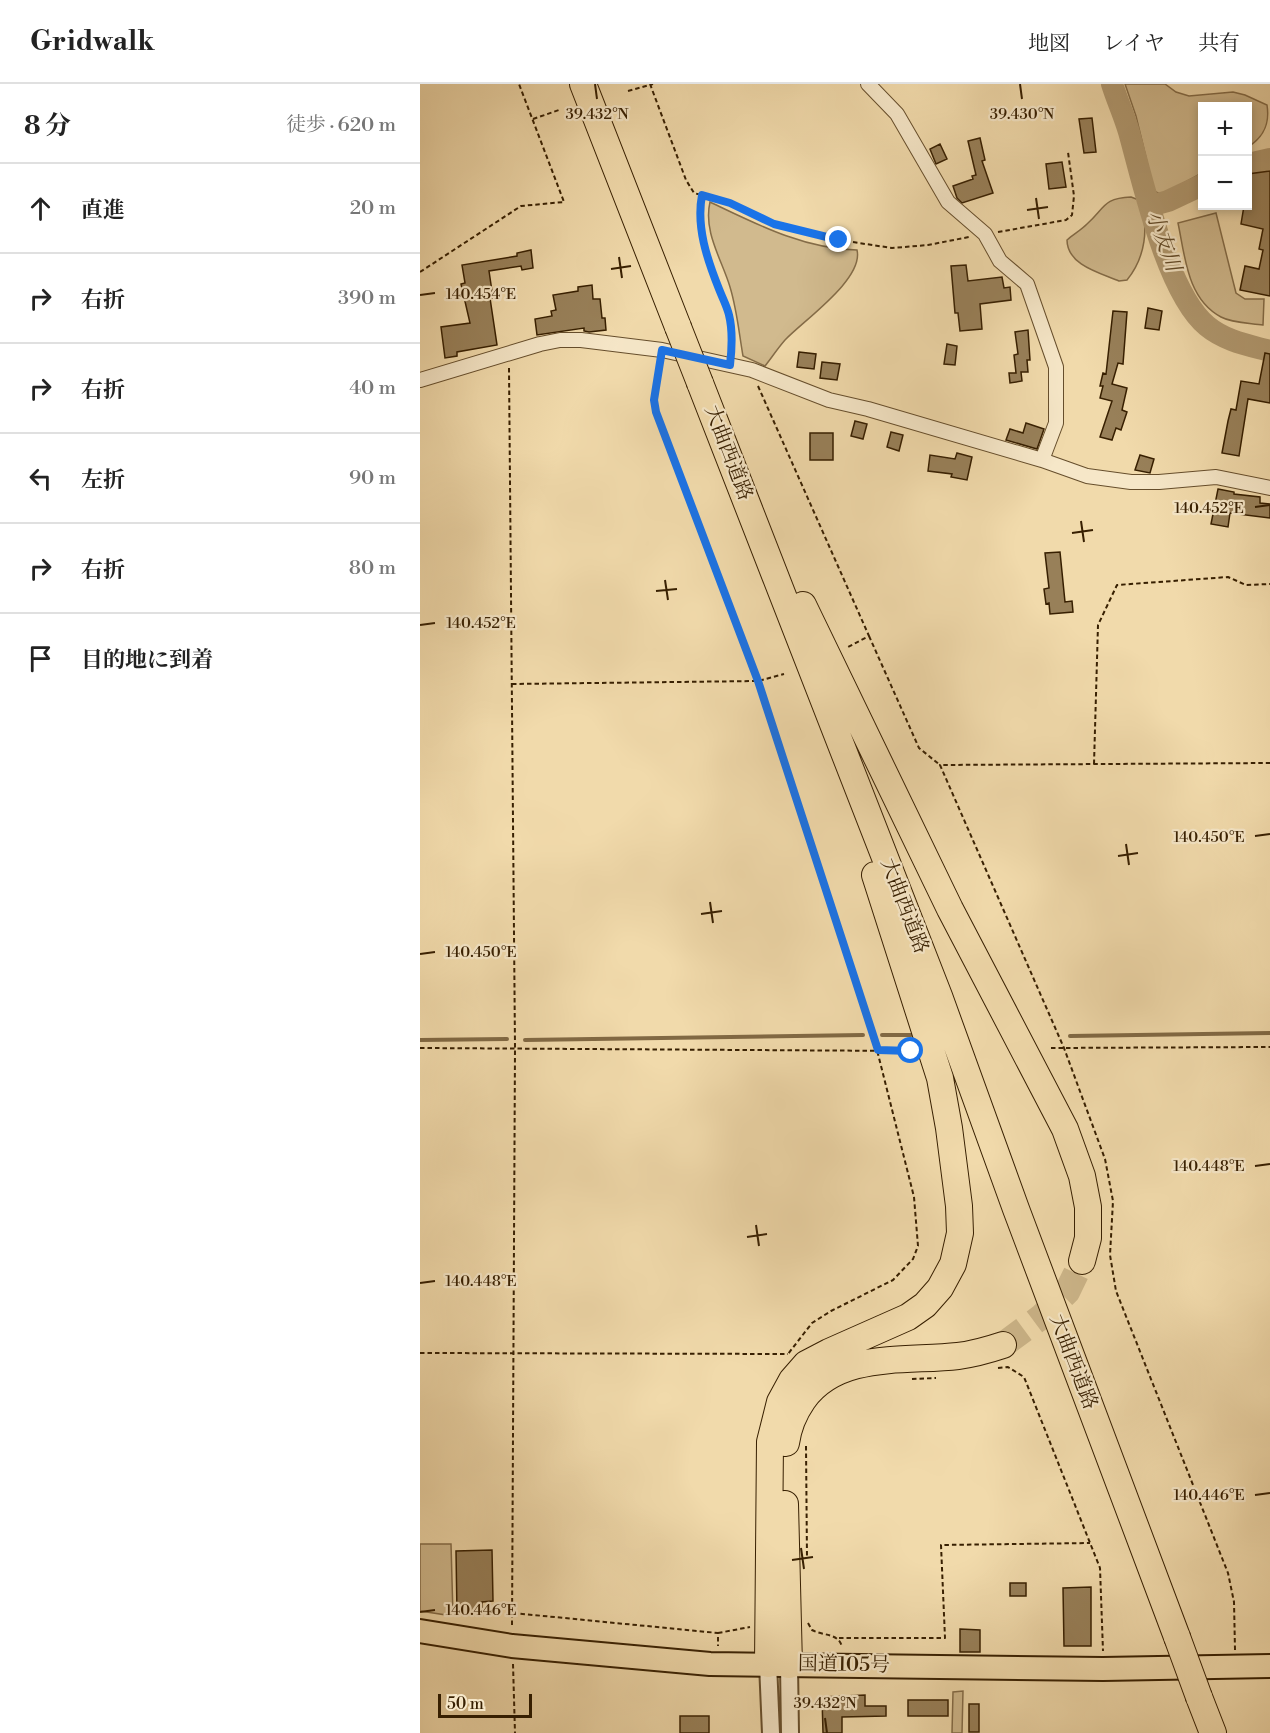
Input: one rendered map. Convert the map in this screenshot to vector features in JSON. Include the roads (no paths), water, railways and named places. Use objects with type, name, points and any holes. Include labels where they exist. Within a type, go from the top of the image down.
[{"type":"highway","name":"大曲西道路","points":[[583,84],[939,996],[1016,1209],[1213,1733]]},
{"type":"highway","points":[[722,438],[950,909],[1065,1130],[1082,1176],[1088,1207],[1088,1238],[1082,1261]]},
{"type":"highway","points":[[779,1664],[770,1442],[780,1402],[792,1380],[806,1364],[908,1317],[925,1305],[940,1288],[953,1264],[960,1233],[952,1150],[939,1078],[799,638]]},
{"type":"highway","points":[[779,1664],[786,1439],[796,1411],[809,1392],[828,1377],[852,1367],[887,1360],[983,1352],[1000,1357]]},
{"type":"highway","name":"国道105号","points":[[420,1632],[512,1646],[719,1664],[1103,1670],[1270,1666]]},
{"type":"street","points":[[868,84],[897,114],[948,202],[985,234],[1000,261],[1026,284],[1052,350],[1056,367],[1056,423],[1042,460]]},
{"type":"street","points":[[420,380],[560,340],[581,340],[662,350],[752,370],[829,400],[868,409],[1042,460],[1088,476],[1131,482],[1216,477],[1270,488]]},
{"type":"street","points":[[771,1733],[779,1664]]},
{"type":"street","points":[[779,1664],[790,1733]]},
{"type":"waterway","name":"小友川","points":[[1112,84],[1129,132],[1158,235],[1180,289],[1193,310],[1214,331],[1237,342],[1270,351]]},
{"type":"waterway","points":[[1252,163],[1270,159]]},
{"type":"waterway","points":[[1150,206],[1168,201],[1198,187]]},
{"type":"waterway","points":[[1070,1036],[1270,1033]]},
{"type":"waterway","points":[[525,1040],[863,1035]]},
{"type":"waterway","points":[[882,1035],[911,1035]]},
{"type":"waterway","points":[[420,1040],[507,1039]]},
{"type":"tunnel","points":[[1003,1345],[1041,1317],[1067,1292],[1082,1261]]}]
